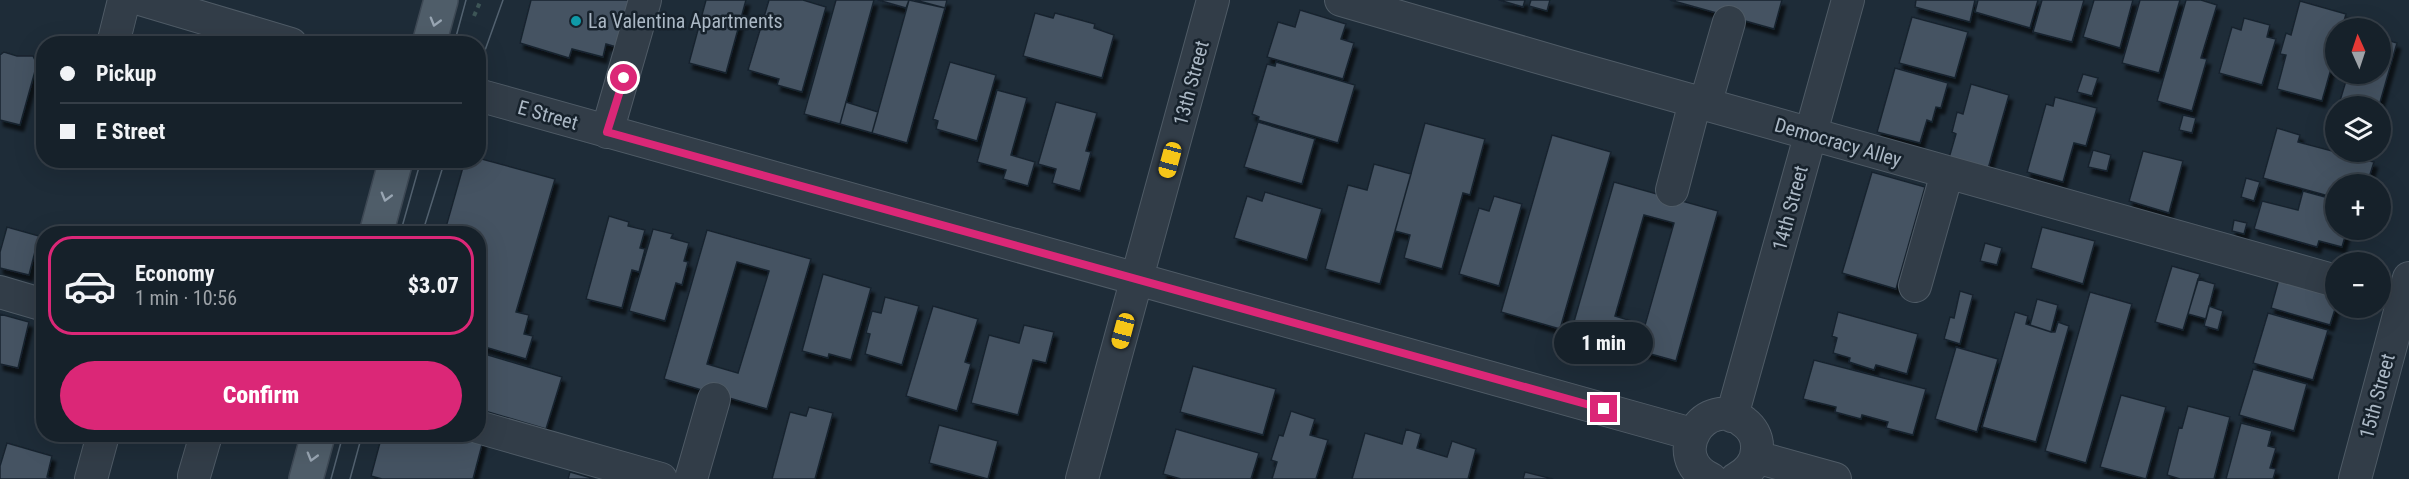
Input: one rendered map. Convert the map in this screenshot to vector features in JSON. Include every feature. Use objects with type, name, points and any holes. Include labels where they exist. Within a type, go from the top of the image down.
[{"type":"main road","points":[[431,36],[441,0]]},
{"type":"main road","points":[[377,226],[394,168]]},
{"type":"main road","points":[[306,479],[316,442]]},
{"type":"street","points":[[114,36],[124,0]]},
{"type":"street","points":[[143,0],[264,36]]},
{"type":"street","points":[[607,132],[645,0]]},
{"type":"street","name":"13th Street","points":[[1082,479],[1213,0]]},
{"type":"street","name":"Democracy Alley","points":[[1341,0],[1700,104],[2325,278]]},
{"type":"street","name":"14th Street","points":[[1732,416],[1848,0]]},
{"type":"street","points":[[1672,190],[1729,22]]},
{"type":"street","name":"E Street","points":[[486,97],[1692,434]]},
{"type":"street","points":[[1915,286],[1947,173]]},
{"type":"street","points":[[0,292],[36,303]]},
{"type":"street","name":"15th Street","points":[[2355,479],[2400,294]]},
{"type":"street","points":[[691,479],[714,399]]},
{"type":"street","points":[[1711,479],[1696,468],[1691,457],[1690,445],[1692,434],[1698,426],[1713,416],[1732,416],[1750,427],[1757,447],[1746,468],[1835,479]]},
{"type":"street","points":[[486,429],[661,479]]},
{"type":"street","points":[[91,479],[101,442]]},
{"type":"street","points":[[194,476],[204,442]]},
{"type":"building","name":"La Valentina Apartments","points":[[531,0],[634,0],[620,48],[606,44],[603,57],[572,49],[569,58],[520,43]]},
{"type":"building","points":[[706,0],[746,0],[726,73],[689,63]]},
{"type":"building","points":[[769,0],[803,0],[826,7],[802,92],[777,85],[779,79],[748,70]]},
{"type":"building","points":[[836,0],[874,0],[840,124],[804,114]]},
{"type":"building","points":[[878,0],[909,0],[906,8]]},
{"type":"building","points":[[909,0],[945,8],[907,143],[872,133]]},
{"type":"building","points":[[915,0],[947,0],[945,8]]},
{"type":"building","points":[[1499,0],[1525,0],[1523,7]]},
{"type":"building","points":[[1531,0],[1550,0],[1547,11],[1529,6]]},
{"type":"building","points":[[1670,0],[1782,0],[1774,29]]},
{"type":"building","points":[[1916,0],[1975,0],[1970,22],[1915,7]]},
{"type":"building","points":[[1978,0],[2038,0],[2030,28],[1975,12]]},
{"type":"building","points":[[2042,0],[2084,0],[2072,42],[2033,32]]},
{"type":"building","points":[[2094,0],[2133,0],[2120,48],[2083,37]]},
{"type":"building","points":[[2140,0],[2180,0],[2159,73],[2122,63]]},
{"type":"building","points":[[2186,0],[2201,0],[2217,5],[2201,58],[2207,59],[2192,111],[2157,101]]},
{"type":"building","points":[[2300,1],[2346,14],[2345,18],[2325,18],[2327,84],[2322,101],[2277,89],[2286,55],[2280,54],[2286,33],[2291,35]]},
{"type":"building","points":[[1300,10],[1346,24],[1341,39],[1354,43],[1343,79],[1267,57],[1278,22],[1295,27]]},
{"type":"building","points":[[1035,13],[1053,18],[1055,13],[1095,24],[1094,28],[1114,35],[1102,78],[1023,56]]},
{"type":"building","points":[[1912,17],[1968,32],[1955,78],[1899,63]]},
{"type":"building","points":[[2244,18],[2270,25],[2267,37],[2276,39],[2262,85],[2219,73],[2232,27],[2241,30]]},
{"type":"building","points":[[2391,41],[2397,43],[2391,64]]},
{"type":"building","points":[[4,52],[17,56],[33,56],[36,62],[20,125],[0,120],[0,55]]},
{"type":"building","points":[[950,62],[996,75],[977,141],[936,129],[938,121],[933,119]]},
{"type":"building","points":[[1276,62],[1355,85],[1338,143],[1258,120],[1259,117],[1252,114],[1267,64],[1275,66]]},
{"type":"building","points":[[1895,68],[1948,83],[1941,108],[1936,107],[1932,122],[1927,120],[1920,143],[1877,132]]},
{"type":"building","points":[[2083,74],[2098,78],[2092,96],[2077,92]]},
{"type":"building","points":[[1971,84],[2009,95],[1988,169],[1949,158],[1956,134],[1952,132],[1957,112],[1963,114]]},
{"type":"building","points":[[2345,84],[2385,84],[2382,96],[2341,96]]},
{"type":"building","points":[[997,90],[1027,98],[1011,155],[1035,162],[1028,186],[1003,179],[1006,170],[977,162]]},
{"type":"building","points":[[2055,97],[2097,108],[2086,146],[2074,143],[2063,182],[2027,172],[2046,104],[2053,106]]},
{"type":"building","points":[[846,102],[878,112],[872,133],[840,124]]},
{"type":"building","points":[[1056,102],[1097,113],[1086,151],[1091,152],[1080,191],[1052,183],[1056,169],[1038,164]]},
{"type":"building","points":[[2183,115],[2196,118],[2192,133],[2179,130]]},
{"type":"building","points":[[1258,122],[1315,139],[1302,184],[1244,167]]},
{"type":"building","points":[[1425,123],[1485,139],[1470,195],[1463,193],[1442,269],[1404,258],[1410,235],[1395,231]]},
{"type":"building","points":[[2277,128],[2300,135],[2298,142],[2325,149],[2325,162],[2374,162],[2370,174],[2325,174],[2325,195],[2263,178]]},
{"type":"building","points":[[1552,135],[1611,152],[1560,329],[1501,312]]},
{"type":"building","points":[[2093,150],[2111,155],[2107,171],[2088,167]]},
{"type":"building","points":[[2143,151],[2183,161],[2169,213],[2129,201]]},
{"type":"building","points":[[486,160],[555,179],[516,312],[529,315],[524,334],[533,336],[526,359],[486,347],[486,226],[446,226],[463,168],[486,168]]},
{"type":"building","points":[[1374,164],[1411,174],[1380,284],[1325,269],[1348,185],[1367,190]]},
{"type":"building","points":[[1872,172],[1925,187],[1896,289],[1842,273]]},
{"type":"building","points":[[2246,178],[2260,182],[2254,201],[2241,197]]},
{"type":"building","points":[[1614,182],[1718,211],[1676,361],[1571,332]],"holes":[[[1644,215],[1674,223],[1645,325],[1615,316]]]},
{"type":"building","points":[[2303,191],[2325,197],[2325,240],[2344,240],[2342,247],[2319,241],[2317,247],[2254,229],[2262,201],[2298,210]]},
{"type":"building","points":[[1265,192],[1322,209],[1307,260],[1234,238],[1247,196],[1262,201]]},
{"type":"building","points":[[1494,196],[1522,204],[1499,286],[1459,274],[1479,208],[1489,211]]},
{"type":"building","points":[[609,216],[629,222],[628,226],[645,230],[640,248],[645,249],[639,272],[632,270],[622,308],[586,299]]},
{"type":"building","points":[[2234,220],[2247,223],[2244,234],[2232,231]]},
{"type":"building","points":[[7,227],[36,235],[36,248],[29,275],[0,268],[0,252]]},
{"type":"building","points":[[2042,227],[2095,241],[2083,284],[2031,268]]},
{"type":"building","points":[[653,229],[673,234],[671,238],[689,243],[684,261],[688,262],[682,285],[676,283],[665,321],[629,311]]},
{"type":"building","points":[[707,230],[811,259],[767,409],[664,379]]},
{"type":"building","points":[[1985,243],[2002,248],[1997,265],[1980,261]]},
{"type":"building","points":[[737,262],[769,271],[738,373],[707,364]]},
{"type":"building","points":[[2172,266],[2200,274],[2183,330],[2155,322]]},
{"type":"building","points":[[823,274],[871,288],[851,360],[829,354],[828,358],[802,351]]},
{"type":"building","points":[[2198,279],[2215,284],[2206,319],[2188,314]]},
{"type":"building","points":[[2279,279],[2325,293],[2325,318],[2332,318],[2330,325],[2271,308]]},
{"type":"building","points":[[1960,291],[1973,295],[1960,344],[1944,339],[1950,317],[1954,318]]},
{"type":"building","points":[[2090,292],[2132,304],[2086,463],[2045,451]]},
{"type":"building","points":[[885,297],[919,306],[902,365],[865,354],[870,334],[866,333],[872,311],[881,313]]},
{"type":"building","points":[[2037,299],[2058,305],[2051,332],[2030,325]]},
{"type":"building","points":[[933,306],[978,319],[965,362],[971,364],[957,411],[906,396]]},
{"type":"building","points":[[2209,306],[2223,311],[2218,330],[2204,326]]},
{"type":"building","points":[[1838,312],[1918,334],[1907,374],[1876,365],[1874,370],[1849,362],[1850,358],[1833,353],[1837,338],[1832,336]]},
{"type":"building","points":[[2015,312],[2028,316],[2026,324],[2051,332],[2055,332],[2058,322],[2069,326],[2036,442],[1982,427]]},
{"type":"building","points":[[2268,313],[2328,330],[2313,380],[2253,363]]},
{"type":"building","points":[[0,314],[29,322],[18,368],[0,364]]},
{"type":"building","points":[[1024,325],[1054,332],[1046,363],[1033,360],[1018,415],[971,403],[989,335],[1019,343]]},
{"type":"building","points":[[1956,347],[1998,359],[1977,432],[1935,419]]},
{"type":"building","points":[[486,354],[562,377],[546,429],[486,411]]},
{"type":"building","points":[[1814,360],[1926,389],[1913,435],[1886,428],[1888,422],[1862,415],[1861,419],[1835,412],[1836,407],[1803,399]]},
{"type":"building","points":[[1193,366],[1276,389],[1263,435],[1180,412]]},
{"type":"building","points":[[2253,369],[2307,384],[2294,431],[2239,415]]},
{"type":"building","points":[[2121,395],[2166,407],[2146,479],[2100,467]]},
{"type":"building","points":[[2188,406],[2230,417],[2214,479],[2180,479],[2167,475],[2179,427],[2182,428]]},
{"type":"building","points":[[809,407],[833,413],[815,479],[772,479],[790,412],[806,416]]},
{"type":"building","points":[[1291,411],[1315,419],[1310,435],[1328,440],[1316,479],[1272,479],[1277,462],[1271,460],[1279,435],[1283,436]]},
{"type":"building","points":[[2241,423],[2272,431],[2268,446],[2276,448],[2270,468],[2276,469],[2273,479],[2226,479]]},
{"type":"building","points":[[939,425],[998,441],[988,479],[929,463]]},
{"type":"building","points":[[1176,429],[1259,453],[1251,479],[1181,479],[1163,474]]},
{"type":"building","points":[[1406,429],[1421,434],[1417,448],[1447,457],[1452,441],[1476,449],[1468,479],[1352,479],[1365,433],[1402,444]]},
{"type":"building","points":[[380,442],[483,442],[473,479],[382,479],[371,476]]},
{"type":"building","points":[[7,443],[52,456],[47,477],[54,479],[0,479],[0,466]]},
{"type":"building","points":[[570,472],[595,479],[568,479]]},
{"type":"building","points":[[1525,472],[1553,479],[1523,479]]},
{"type":"tram line","points":[[456,36],[466,0]]},
{"type":"tram line","points":[[486,48],[503,0]]},
{"type":"tram line","points":[[402,226],[419,168]]},
{"type":"tram line","points":[[424,226],[443,168]]},
{"type":"tram line","points":[[331,479],[341,442]]},
{"type":"tram line","points":[[350,479],[360,442]]},
{"type":"place","name":"La Valentina Apartments","points":[[576,21]]},
{"type":"route","points":[[624,78],[607,132],[1604,409]]}]
